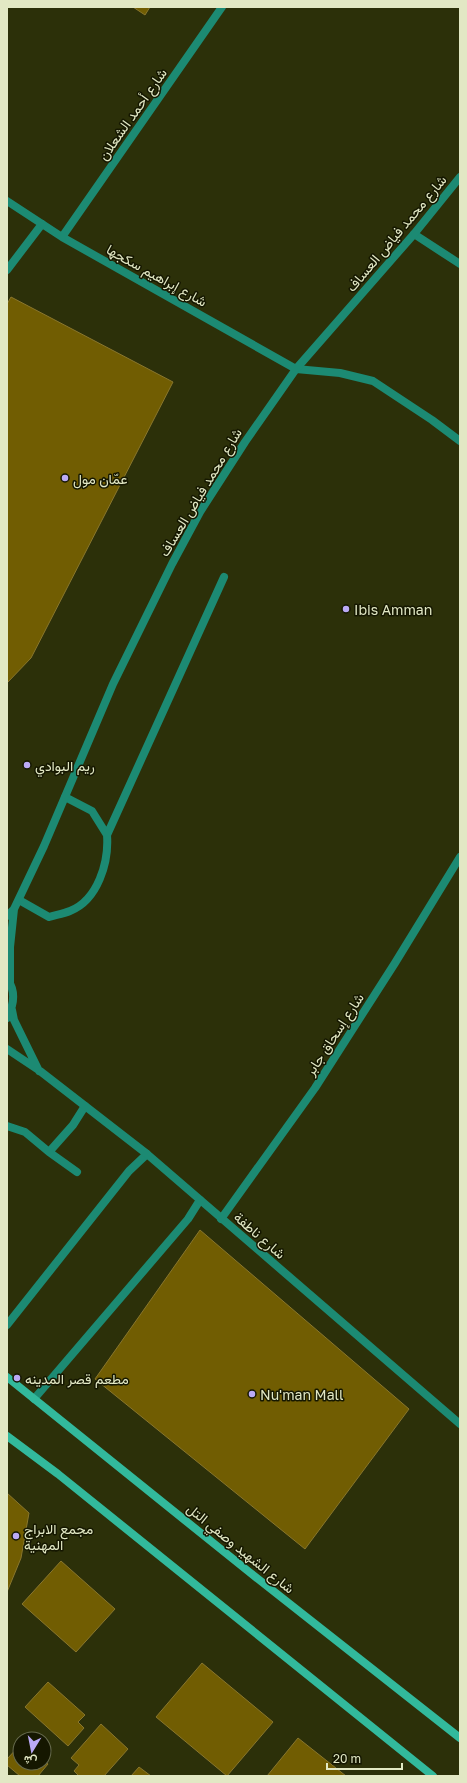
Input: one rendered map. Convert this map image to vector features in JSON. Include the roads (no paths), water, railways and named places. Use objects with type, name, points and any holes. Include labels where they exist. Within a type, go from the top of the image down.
[{"type":"main road","name":"شارع الشهيد وصفي التل","points":[[7,1377],[460,1738]]},
{"type":"main road","points":[[7,1436],[58,1474],[433,1776]]},
{"type":"street","name":"شارع أحمد الشعلان","points":[[62,237],[222,7]]},
{"type":"street","name":"شارع محمد فياض العساف","points":[[7,916],[14,909],[19,900],[65,797],[100,711],[179,551],[200,512],[240,448],[296,369],[414,234],[460,177]]},
{"type":"street","name":"شارع إبراهيم سكجها","points":[[7,201],[62,237],[296,369]]},
{"type":"street","points":[[7,270],[42,224]]},
{"type":"street","points":[[414,234],[460,264]]},
{"type":"street","points":[[296,369],[340,373],[373,381],[432,420],[460,441]]},
{"type":"street","points":[[107,835],[224,577]]},
{"type":"street","points":[[19,900],[48,917],[71,911],[86,899],[98,884],[108,850],[107,835],[92,811],[65,797]]},
{"type":"street","name":"شارع إسحاق جابر","points":[[221,1219],[315,1088],[395,963],[460,857]]},
{"type":"street","name":"شارع محمد فياض العساف","points":[[12,1010],[14,996],[9,981],[10,948],[14,909]]},
{"type":"street","points":[[7,1018],[12,1010]]},
{"type":"street","name":"شارع ناطفة","points":[[12,1010],[14,1020],[40,1071]]},
{"type":"street","name":"شارع ناطفة","points":[[7,1049],[40,1071],[147,1154],[460,1424]]},
{"type":"street","points":[[49,1152],[72,1125],[85,1106]]},
{"type":"street","points":[[7,1126],[25,1132],[49,1152],[77,1172]]},
{"type":"street","points":[[7,1325],[129,1171],[147,1154]]},
{"type":"street","points":[[34,1399],[188,1219],[200,1200]]},
{"type":"place","name":"عمّان مول","points":[[65,478]]},
{"type":"place","name":"Ibis Amman","points":[[346,609]]},
{"type":"place","name":"ريم البوادي","points":[[27,765]]},
{"type":"place","name":"مطعم قصر المدينه","points":[[17,1378]]},
{"type":"place","name":"Nu'man Mall","points":[[252,1394]]},
{"type":"place","name":"مجمع الابراج المهنية","points":[[16,1536]]}]
